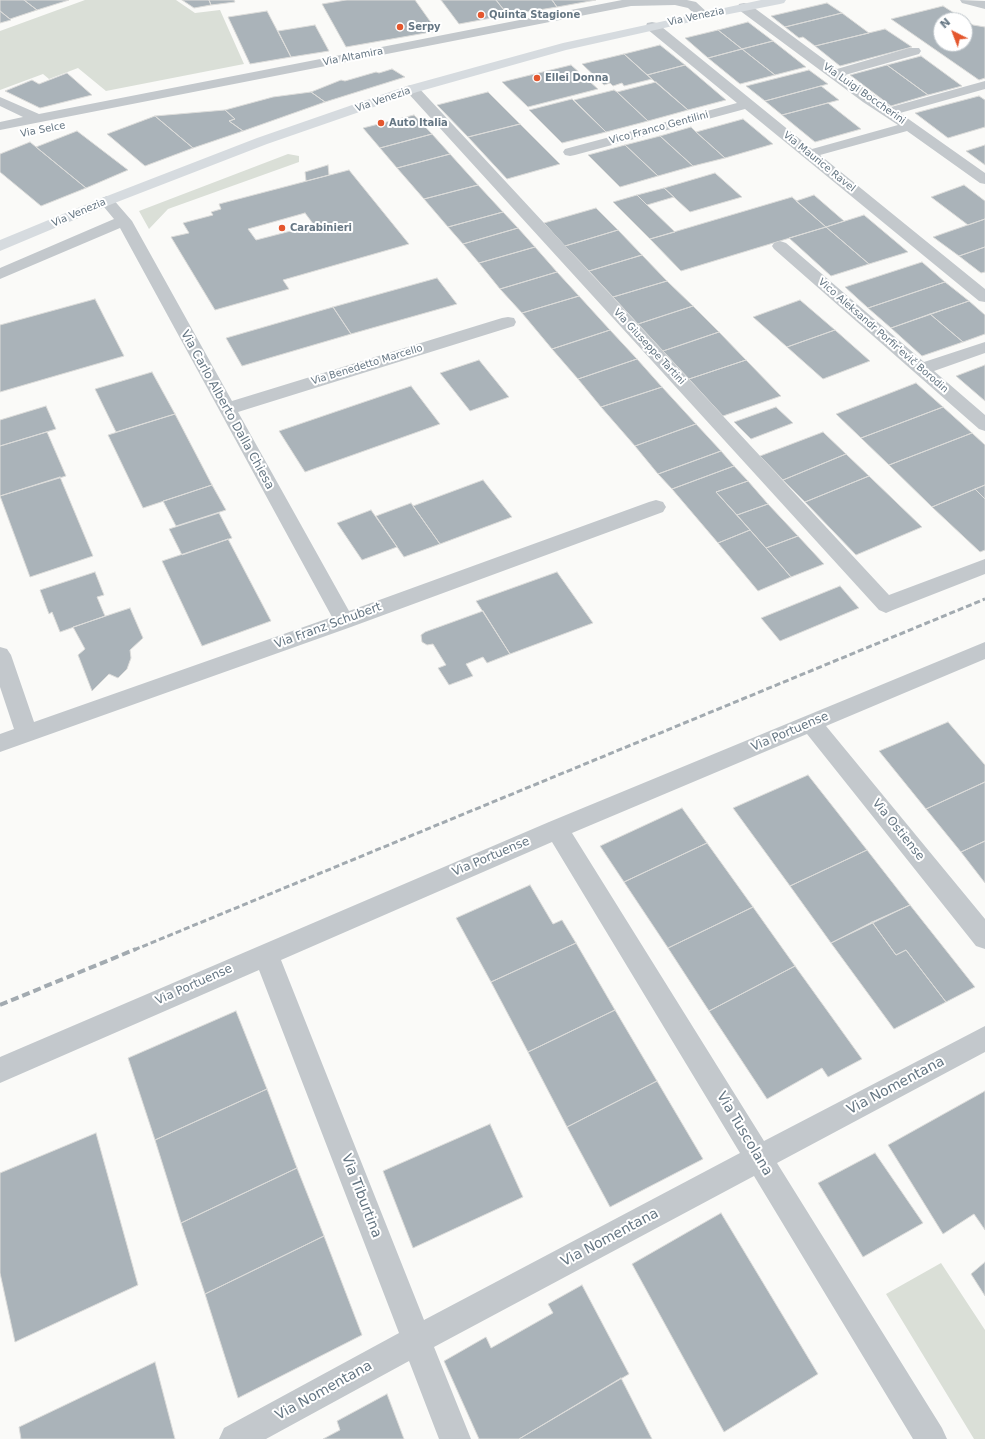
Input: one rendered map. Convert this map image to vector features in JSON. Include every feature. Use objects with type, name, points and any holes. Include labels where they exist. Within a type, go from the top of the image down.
[{"type":"main road","name":"Via Venezia","points":[[0,246],[108,201],[262,140],[412,90],[563,47],[652,26],[780,0]]},
{"type":"street","points":[[966,0],[985,5]]},
{"type":"street","name":"Via Altamira","points":[[0,126],[631,2],[675,1],[692,5],[704,15]]},
{"type":"street","name":"Via Luigi Boccherini","points":[[744,7],[868,100],[889,112],[985,180]]},
{"type":"street","name":"Via Maurice Ravel","points":[[652,26],[985,297]]},
{"type":"street","points":[[835,74],[914,51]]},
{"type":"street","points":[[889,112],[985,85]]},
{"type":"street","name":"Via Giuseppe Tartini","points":[[412,90],[886,605],[985,566]]},
{"type":"street","points":[[0,101],[36,118]]},
{"type":"street","name":"Vico Franco Gentilini","points":[[570,152],[748,104]]},
{"type":"street","name":"Via Selce","points":[[0,139],[87,122]]},
{"type":"street","points":[[809,154],[909,126]]},
{"type":"street","name":"Via Carlo Alberto Dalla Chiesa","points":[[108,201],[124,221],[344,621]]},
{"type":"street","points":[[0,274],[124,221]]},
{"type":"street","name":"Vico Aleksandr Porfir'evič Borodin","points":[[780,246],[985,425]]},
{"type":"street","name":"Via Benedetto Marcello","points":[[227,409],[508,322]]},
{"type":"street","points":[[921,369],[985,347]]},
{"type":"street","name":"Via Franz Schubert","points":[[0,743],[344,621],[656,507]]},
{"type":"street","name":"Via Portuense","points":[[0,1070],[557,829],[985,650]]},
{"type":"street","points":[[0,655],[27,734]]},
{"type":"street","name":"Via Ostiense","points":[[812,722],[985,938]]},
{"type":"street","name":"Via Tuscolana","points":[[557,829],[931,1439]]},
{"type":"street","name":"Via Tiburtina","points":[[266,954],[455,1439]]},
{"type":"street","name":"Via Nomentana","points":[[235,1439],[417,1340],[985,1038]]},
{"type":"shaded area","points":[[85,0],[176,0],[195,13],[220,10],[244,64],[106,91],[78,68],[49,79],[43,74],[0,90],[0,31]]},
{"type":"shaded area","points":[[288,154],[299,156],[299,162],[168,209],[149,229],[139,211]]},
{"type":"shaded area","points":[[941,1263],[985,1330],[985,1439],[974,1439],[886,1294]]},
{"type":"building","points":[[0,0],[24,0],[37,10],[10,19],[0,11]]},
{"type":"building","points":[[24,0],[69,0],[37,10]]},
{"type":"building","points":[[182,0],[209,0],[211,5],[194,8]]},
{"type":"building","points":[[209,0],[234,0],[235,2],[211,5]]},
{"type":"building","points":[[346,0],[415,0],[437,31],[346,47],[322,4]]},
{"type":"building","points":[[441,0],[496,0],[508,15],[459,24]]},
{"type":"building","points":[[496,0],[552,0],[557,7],[508,15]]},
{"type":"building","points":[[552,0],[596,0],[557,7]]},
{"type":"building","points":[[827,3],[842,13],[785,27],[771,16]]},
{"type":"building","points":[[943,6],[952,12],[933,12],[933,48],[891,19]]},
{"type":"building","points":[[0,11],[10,19],[11,20],[0,23]]},
{"type":"building","points":[[267,11],[291,57],[250,64],[228,17]]},
{"type":"building","points":[[842,13],[869,33],[815,46],[803,37],[799,38],[785,27]]},
{"type":"building","points":[[748,22],[773,41],[742,49],[718,30]]},
{"type":"building","points":[[315,25],[329,51],[291,57],[278,31]]},
{"type":"building","points":[[973,25],[985,27],[985,78],[979,80],[939,52],[973,52]]},
{"type":"building","points":[[885,29],[912,47],[840,66],[815,46]]},
{"type":"building","points":[[718,30],[742,49],[708,58],[685,38]]},
{"type":"building","points":[[773,41],[806,67],[775,75],[742,49]]},
{"type":"building","points":[[660,45],[685,65],[647,75],[624,54]]},
{"type":"building","points":[[742,49],[775,75],[740,84],[708,58]]},
{"type":"building","points":[[624,54],[652,79],[624,86],[622,83],[613,86],[610,83],[604,85],[582,64]]},
{"type":"building","points":[[921,56],[962,86],[928,95],[887,65]]},
{"type":"building","points":[[571,65],[598,89],[528,107],[502,82]]},
{"type":"building","points":[[685,65],[726,100],[688,110],[647,75]]},
{"type":"building","points":[[887,65],[928,95],[891,106],[850,75]]},
{"type":"building","points":[[392,69],[405,77],[325,102],[311,92],[341,80],[345,81]]},
{"type":"building","points":[[809,70],[828,84],[765,101],[746,86]]},
{"type":"building","points":[[67,73],[92,95],[40,108],[5,91],[32,80],[39,84]]},
{"type":"building","points":[[656,82],[688,110],[648,121],[617,92]]},
{"type":"building","points":[[821,86],[839,100],[782,115],[765,101]]},
{"type":"building","points":[[614,90],[648,121],[606,132],[574,100]]},
{"type":"building","points":[[311,92],[325,102],[243,131],[229,121],[235,119],[225,110],[273,97]]},
{"type":"building","points":[[488,92],[520,124],[468,137],[437,105]]},
{"type":"building","points":[[979,96],[985,100],[985,127],[948,138],[915,113]]},
{"type":"building","points":[[572,99],[606,132],[562,143],[529,110]]},
{"type":"building","points":[[828,103],[861,129],[815,142],[782,115]]},
{"type":"building","points":[[225,110],[235,119],[229,121],[243,131],[193,148],[155,116]]},
{"type":"building","points":[[414,115],[432,134],[380,148],[363,128]]},
{"type":"building","points":[[155,116],[193,148],[145,166],[107,134]]},
{"type":"building","points":[[743,119],[773,144],[725,158],[696,132]]},
{"type":"building","points":[[520,124],[560,164],[507,179],[468,137]]},
{"type":"building","points":[[691,127],[725,158],[693,166],[660,136]]},
{"type":"building","points":[[77,131],[128,170],[86,188],[36,147]]},
{"type":"building","points":[[432,134],[450,154],[397,168],[380,148]]},
{"type":"building","points":[[660,136],[693,166],[658,176],[625,145]]},
{"type":"building","points":[[30,142],[86,188],[41,206],[0,172],[0,154]]},
{"type":"building","points":[[625,145],[658,176],[620,187],[588,155]]},
{"type":"building","points":[[985,145],[985,165],[966,151]]},
{"type":"building","points":[[450,154],[478,185],[424,199],[397,168]]},
{"type":"building","points":[[328,165],[329,175],[306,181],[305,172]]},
{"type":"building","points":[[349,170],[409,244],[283,280],[289,289],[215,310],[171,237],[189,233],[183,223],[213,215],[211,212],[221,209],[219,204]],"holes":[[[305,213],[314,225],[256,240],[248,229]]]},
{"type":"building","points":[[715,173],[742,197],[690,212],[664,188]]},
{"type":"building","points":[[478,185],[503,212],[448,227],[424,199]]},
{"type":"building","points":[[964,185],[985,201],[985,219],[968,225],[931,197]]},
{"type":"building","points":[[664,188],[674,197],[647,205],[637,195]]},
{"type":"building","points":[[637,195],[675,232],[650,239],[613,202]]},
{"type":"building","points":[[814,195],[844,221],[826,227],[796,201]]},
{"type":"building","points":[[792,197],[826,227],[681,271],[650,239]]},
{"type":"building","points":[[596,208],[618,230],[565,246],[544,223]]},
{"type":"building","points":[[503,212],[518,228],[463,244],[448,227]]},
{"type":"building","points":[[864,215],[908,252],[869,264],[826,227]]},
{"type":"building","points":[[985,219],[985,247],[959,256],[933,237]]},
{"type":"building","points":[[826,227],[869,264],[831,276],[789,238]]},
{"type":"building","points":[[518,228],[535,247],[479,263],[463,244]]},
{"type":"building","points":[[618,230],[642,255],[589,271],[565,246]]},
{"type":"building","points":[[535,247],[557,272],[500,289],[479,263]]},
{"type":"building","points":[[985,247],[985,272],[981,273],[959,256]]},
{"type":"building","points":[[642,255],[667,281],[613,297],[589,271]]},
{"type":"building","points":[[922,262],[945,282],[868,308],[845,287]]},
{"type":"building","points":[[557,272],[579,296],[522,313],[500,289]]},
{"type":"building","points":[[437,278],[457,304],[351,334],[333,307]]},
{"type":"building","points":[[667,281],[693,306],[638,324],[613,297]]},
{"type":"building","points":[[945,282],[969,301],[891,328],[868,308]]},
{"type":"building","points":[[579,296],[610,330],[552,349],[522,313]]},
{"type":"building","points":[[95,299],[124,356],[0,392],[0,325]]},
{"type":"building","points":[[800,300],[835,330],[787,347],[753,317]]},
{"type":"building","points":[[969,301],[985,315],[985,334],[963,342],[930,314]]},
{"type":"building","points":[[693,306],[719,332],[663,351],[638,324]]},
{"type":"building","points":[[333,307],[351,334],[242,366],[226,338]]},
{"type":"building","points":[[930,314],[963,342],[922,356],[891,328]]},
{"type":"building","points":[[610,330],[637,359],[578,379],[552,349]]},
{"type":"building","points":[[835,330],[870,361],[823,379],[787,347]]},
{"type":"building","points":[[719,332],[746,360],[689,379],[663,351]]},
{"type":"building","points":[[637,359],[662,387],[601,407],[578,379]]},
{"type":"building","points":[[479,360],[509,397],[470,411],[440,373]]},
{"type":"building","points":[[746,360],[781,396],[723,416],[689,379]]},
{"type":"building","points":[[985,365],[985,401],[956,376]]},
{"type":"building","points":[[152,372],[175,414],[116,432],[95,389]]},
{"type":"building","points":[[916,383],[943,407],[861,438],[836,414]]},
{"type":"building","points":[[411,386],[440,424],[305,472],[279,431]]},
{"type":"building","points":[[662,387],[696,424],[635,446],[601,407]]},
{"type":"building","points":[[46,406],[56,429],[0,446],[0,420]]},
{"type":"building","points":[[776,407],[793,423],[751,439],[734,422]]},
{"type":"building","points":[[943,407],[972,433],[889,465],[861,438]]},
{"type":"building","points":[[175,414],[212,485],[143,508],[108,435]]},
{"type":"building","points":[[696,424],[721,451],[658,474],[635,446]]},
{"type":"building","points":[[47,432],[66,476],[0,496],[0,446]]},
{"type":"building","points":[[823,432],[846,454],[783,480],[760,456]]},
{"type":"building","points":[[972,433],[985,445],[985,485],[932,507],[889,465]]},
{"type":"building","points":[[721,451],[734,466],[672,489],[658,474]]},
{"type":"building","points":[[846,454],[869,476],[805,502],[783,480]]},
{"type":"building","points":[[734,466],[748,481],[716,492],[750,530],[718,543],[672,489]]},
{"type":"building","points":[[869,476],[922,527],[856,555],[805,502]]},
{"type":"building","points":[[60,477],[93,556],[30,577],[0,496]]},
{"type":"building","points":[[483,480],[512,517],[440,544],[413,506]]},
{"type":"building","points":[[748,481],[768,504],[737,515],[716,492]]},
{"type":"building","points":[[212,485],[226,510],[176,526],[163,501]]},
{"type":"building","points":[[985,485],[985,499],[975,489]]},
{"type":"building","points":[[975,489],[985,499],[985,550],[980,552],[932,507]]},
{"type":"building","points":[[411,503],[440,544],[404,557],[376,516]]},
{"type":"building","points":[[768,504],[798,536],[766,548],[737,515]]},
{"type":"building","points":[[371,510],[397,547],[362,560],[337,523]]},
{"type":"building","points":[[219,513],[232,538],[182,555],[169,529]]},
{"type":"building","points":[[750,530],[791,577],[758,591],[718,543]]},
{"type":"building","points":[[798,536],[824,564],[791,577],[766,548]]},
{"type":"building","points":[[228,539],[271,621],[202,646],[162,561]]},
{"type":"building","points":[[95,572],[104,595],[97,597],[105,616],[60,632],[52,612],[49,614],[40,590]]},
{"type":"building","points":[[557,572],[593,623],[510,654],[476,601]]},
{"type":"building","points":[[840,586],[859,608],[780,641],[761,618]]},
{"type":"building","points":[[130,608],[143,638],[130,650],[131,658],[127,669],[118,678],[109,674],[92,691],[78,655],[85,649],[73,627]]},
{"type":"building","points":[[483,611],[510,654],[487,663],[483,657],[466,664],[473,676],[449,685],[438,668],[446,665],[433,644],[427,645],[422,642],[421,635],[425,632]]},
{"type":"building","points":[[948,722],[985,765],[985,782],[926,809],[879,751]]},
{"type":"building","points":[[808,775],[867,850],[790,886],[733,808]]},
{"type":"building","points":[[985,782],[985,841],[961,852],[926,809]]},
{"type":"building","points":[[682,808],[707,843],[624,882],[600,846]]},
{"type":"building","points":[[985,841],[985,883],[961,852]]},
{"type":"building","points":[[707,843],[753,907],[668,948],[624,882]]},
{"type":"building","points":[[867,850],[910,905],[831,943],[790,886]]},
{"type":"building","points":[[530,885],[553,924],[562,920],[576,943],[491,982],[456,918]]},
{"type":"building","points":[[910,905],[975,987],[946,1002],[906,950],[896,955],[872,922]]},
{"type":"building","points":[[753,907],[795,966],[709,1011],[668,948]]},
{"type":"building","points":[[872,922],[896,955],[906,950],[946,1002],[894,1029],[831,943]]},
{"type":"building","points":[[576,943],[615,1010],[528,1052],[491,982]]},
{"type":"building","points":[[795,966],[862,1059],[828,1077],[822,1068],[767,1099],[709,1011]]},
{"type":"building","points":[[615,1010],[657,1081],[567,1127],[528,1052]]},
{"type":"building","points":[[236,1011],[267,1089],[155,1140],[128,1058]]},
{"type":"building","points":[[657,1081],[703,1159],[610,1207],[567,1127]]},
{"type":"building","points":[[267,1089],[297,1168],[181,1223],[155,1140]]},
{"type":"building","points":[[985,1091],[985,1230],[974,1214],[943,1234],[888,1145]]},
{"type":"building","points":[[490,1124],[523,1197],[413,1248],[383,1171]]},
{"type":"building","points":[[96,1133],[138,1285],[15,1342],[0,1273],[0,1173]]},
{"type":"building","points":[[875,1153],[923,1223],[863,1257],[818,1183]]},
{"type":"building","points":[[297,1168],[324,1236],[205,1294],[181,1223]]},
{"type":"building","points":[[721,1213],[818,1374],[724,1432],[632,1264]]},
{"type":"building","points":[[324,1236],[362,1335],[238,1398],[205,1294]]},
{"type":"building","points":[[985,1262],[985,1296],[971,1274]]},
{"type":"building","points":[[582,1285],[629,1374],[519,1439],[479,1439],[444,1361],[486,1337],[491,1348],[553,1313],[548,1304]]},
{"type":"building","points":[[155,1362],[175,1439],[21,1439],[19,1427]]},
{"type":"building","points":[[621,1378],[652,1439],[519,1439]]},
{"type":"building","points":[[387,1394],[404,1439],[323,1439],[340,1430],[337,1421]]},
{"type":"railway","points":[[134,950],[985,599]]},
{"type":"railway","points":[[0,1005],[136,949]]},
{"type":"place","name":"Quinta Stagione","points":[[481,15]]},
{"type":"place","name":"Serpy","points":[[400,27]]},
{"type":"place","name":"Ellei Donna","points":[[537,78]]},
{"type":"place","name":"Auto Italia","points":[[381,123]]},
{"type":"place","name":"Carabinieri","points":[[282,228]]}]
